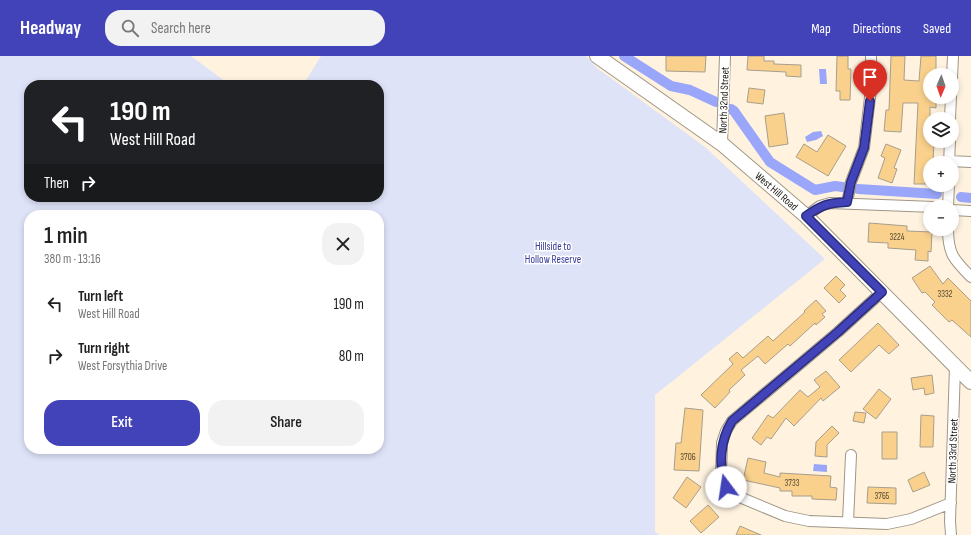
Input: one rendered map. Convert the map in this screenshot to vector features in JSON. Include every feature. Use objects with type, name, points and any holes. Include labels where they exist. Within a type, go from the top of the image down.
[{"type":"street","name":"West Hill Road","points":[[597,56],[722,144],[806,216],[971,382]]},
{"type":"street","name":"North 32nd Street","points":[[722,144],[725,56]]},
{"type":"street","points":[[847,202],[851,182],[864,148],[871,89],[871,56]]},
{"type":"street","points":[[952,68],[953,56]]},
{"type":"street","points":[[959,162],[971,162]]},
{"type":"street","points":[[806,216],[820,206],[830,203],[847,202],[923,206]]},
{"type":"street","points":[[959,210],[971,211]]},
{"type":"street","points":[[948,236],[950,251],[956,262],[971,277]]},
{"type":"street","points":[[882,292],[838,332],[732,421],[726,431],[722,443],[721,474],[726,487],[737,496],[785,516],[809,521],[887,524],[911,519],[951,503]]},
{"type":"street","name":"North 33rd Street","points":[[951,535],[956,367]]},
{"type":"street","points":[[848,522],[851,455]]},
{"type":"green space","name":"Hillside to Hollow Reserve","points":[[0,56],[191,56],[223,80],[24,80],[24,202],[384,202],[384,80],[306,80],[321,56],[586,56],[597,68],[705,147],[825,259],[655,395],[655,532],[660,535],[0,535]]},
{"type":"water","points":[[819,69],[826,69],[827,84],[820,84]]},
{"type":"water","points":[[821,131],[823,136],[816,140],[807,142],[805,137],[813,132]]},
{"type":"water","points":[[814,464],[827,465],[827,472],[813,471]]},
{"type":"building","points":[[666,56],[706,56],[705,72],[666,71]]},
{"type":"building","points":[[748,56],[764,56],[764,61],[774,61],[774,64],[801,65],[801,77],[786,76],[786,72],[747,70]]},
{"type":"building","points":[[837,56],[848,56],[848,69],[851,69],[850,100],[840,100],[840,91],[836,91]]},
{"type":"building","points":[[891,56],[905,56],[904,80],[919,81],[921,56],[936,56],[936,68],[923,68],[923,104],[936,104],[936,108],[930,107],[930,112],[923,112],[923,148],[934,148],[933,156],[923,156],[923,184],[914,184],[918,103],[903,103],[901,132],[884,131],[886,110],[889,110]]},
{"type":"building","points":[[749,88],[765,90],[763,104],[747,102]]},
{"type":"building","points":[[784,113],[788,144],[769,147],[765,116]]},
{"type":"building","points":[[828,135],[846,146],[828,176],[796,157],[804,144],[817,152]]},
{"type":"building","points":[[886,144],[901,150],[894,168],[897,169],[892,183],[878,178],[885,158],[881,156]]},
{"type":"building","points":[[869,223],[907,226],[907,231],[923,232],[923,236],[932,236],[931,252],[928,251],[928,261],[915,260],[916,250],[888,248],[888,243],[868,242]]},
{"type":"building","points":[[930,266],[943,284],[948,278],[971,301],[971,337],[952,320],[949,322],[932,305],[935,302],[925,292],[922,293],[912,278]]},
{"type":"building","points":[[836,276],[845,285],[840,290],[846,296],[839,303],[824,288]]},
{"type":"building","points":[[816,300],[826,311],[822,314],[825,317],[816,325],[815,323],[790,346],[788,344],[765,364],[758,356],[741,370],[745,375],[729,390],[730,392],[715,408],[701,395],[733,364],[729,359],[737,352],[743,358],[768,336],[773,341]]},
{"type":"building","points":[[878,323],[899,345],[889,354],[879,345],[851,372],[839,360]]},
{"type":"building","points":[[826,371],[840,387],[823,401],[821,398],[794,426],[786,418],[771,439],[767,437],[761,445],[752,438],[768,415],[773,418],[800,390],[808,397],[820,387],[814,380]]},
{"type":"building","points":[[932,375],[934,393],[925,395],[924,388],[913,390],[911,378]]},
{"type":"building","points":[[879,389],[891,399],[876,419],[863,409]]},
{"type":"building","points":[[685,408],[703,410],[699,471],[674,470],[676,443],[681,443]]},
{"type":"building","points":[[855,412],[866,413],[864,423],[853,421]]},
{"type":"building","points":[[921,415],[934,416],[933,447],[920,447]]},
{"type":"building","points":[[832,426],[839,433],[827,445],[827,457],[815,456],[816,442]]},
{"type":"building","points":[[882,432],[897,432],[897,459],[882,459]]},
{"type":"building","points":[[748,458],[766,462],[764,473],[780,477],[780,473],[831,476],[830,487],[837,488],[836,500],[812,499],[812,496],[792,496],[792,491],[780,491],[780,488],[743,480]]},
{"type":"building","points":[[924,472],[930,485],[913,492],[908,480]]},
{"type":"building","points":[[687,477],[701,487],[686,508],[673,498]]},
{"type":"building","points":[[868,487],[896,488],[896,504],[867,503]]},
{"type":"building","points":[[708,505],[719,517],[701,533],[690,521]]},
{"type":"building","points":[[740,526],[761,535],[736,535]]},
{"type":"waterway","points":[[624,56],[671,86],[690,90],[716,102]]},
{"type":"waterway","points":[[731,109],[734,111],[770,162],[815,190],[835,186],[843,187]]},
{"type":"waterway","points":[[858,189],[937,194]]},
{"type":"waterway","points":[[961,197],[971,198]]},
{"type":"route","points":[[726,487],[721,474],[722,443],[726,431],[732,421],[838,332],[882,292],[806,216],[820,206],[830,203],[847,202],[851,182],[864,148],[870,101]]}]
